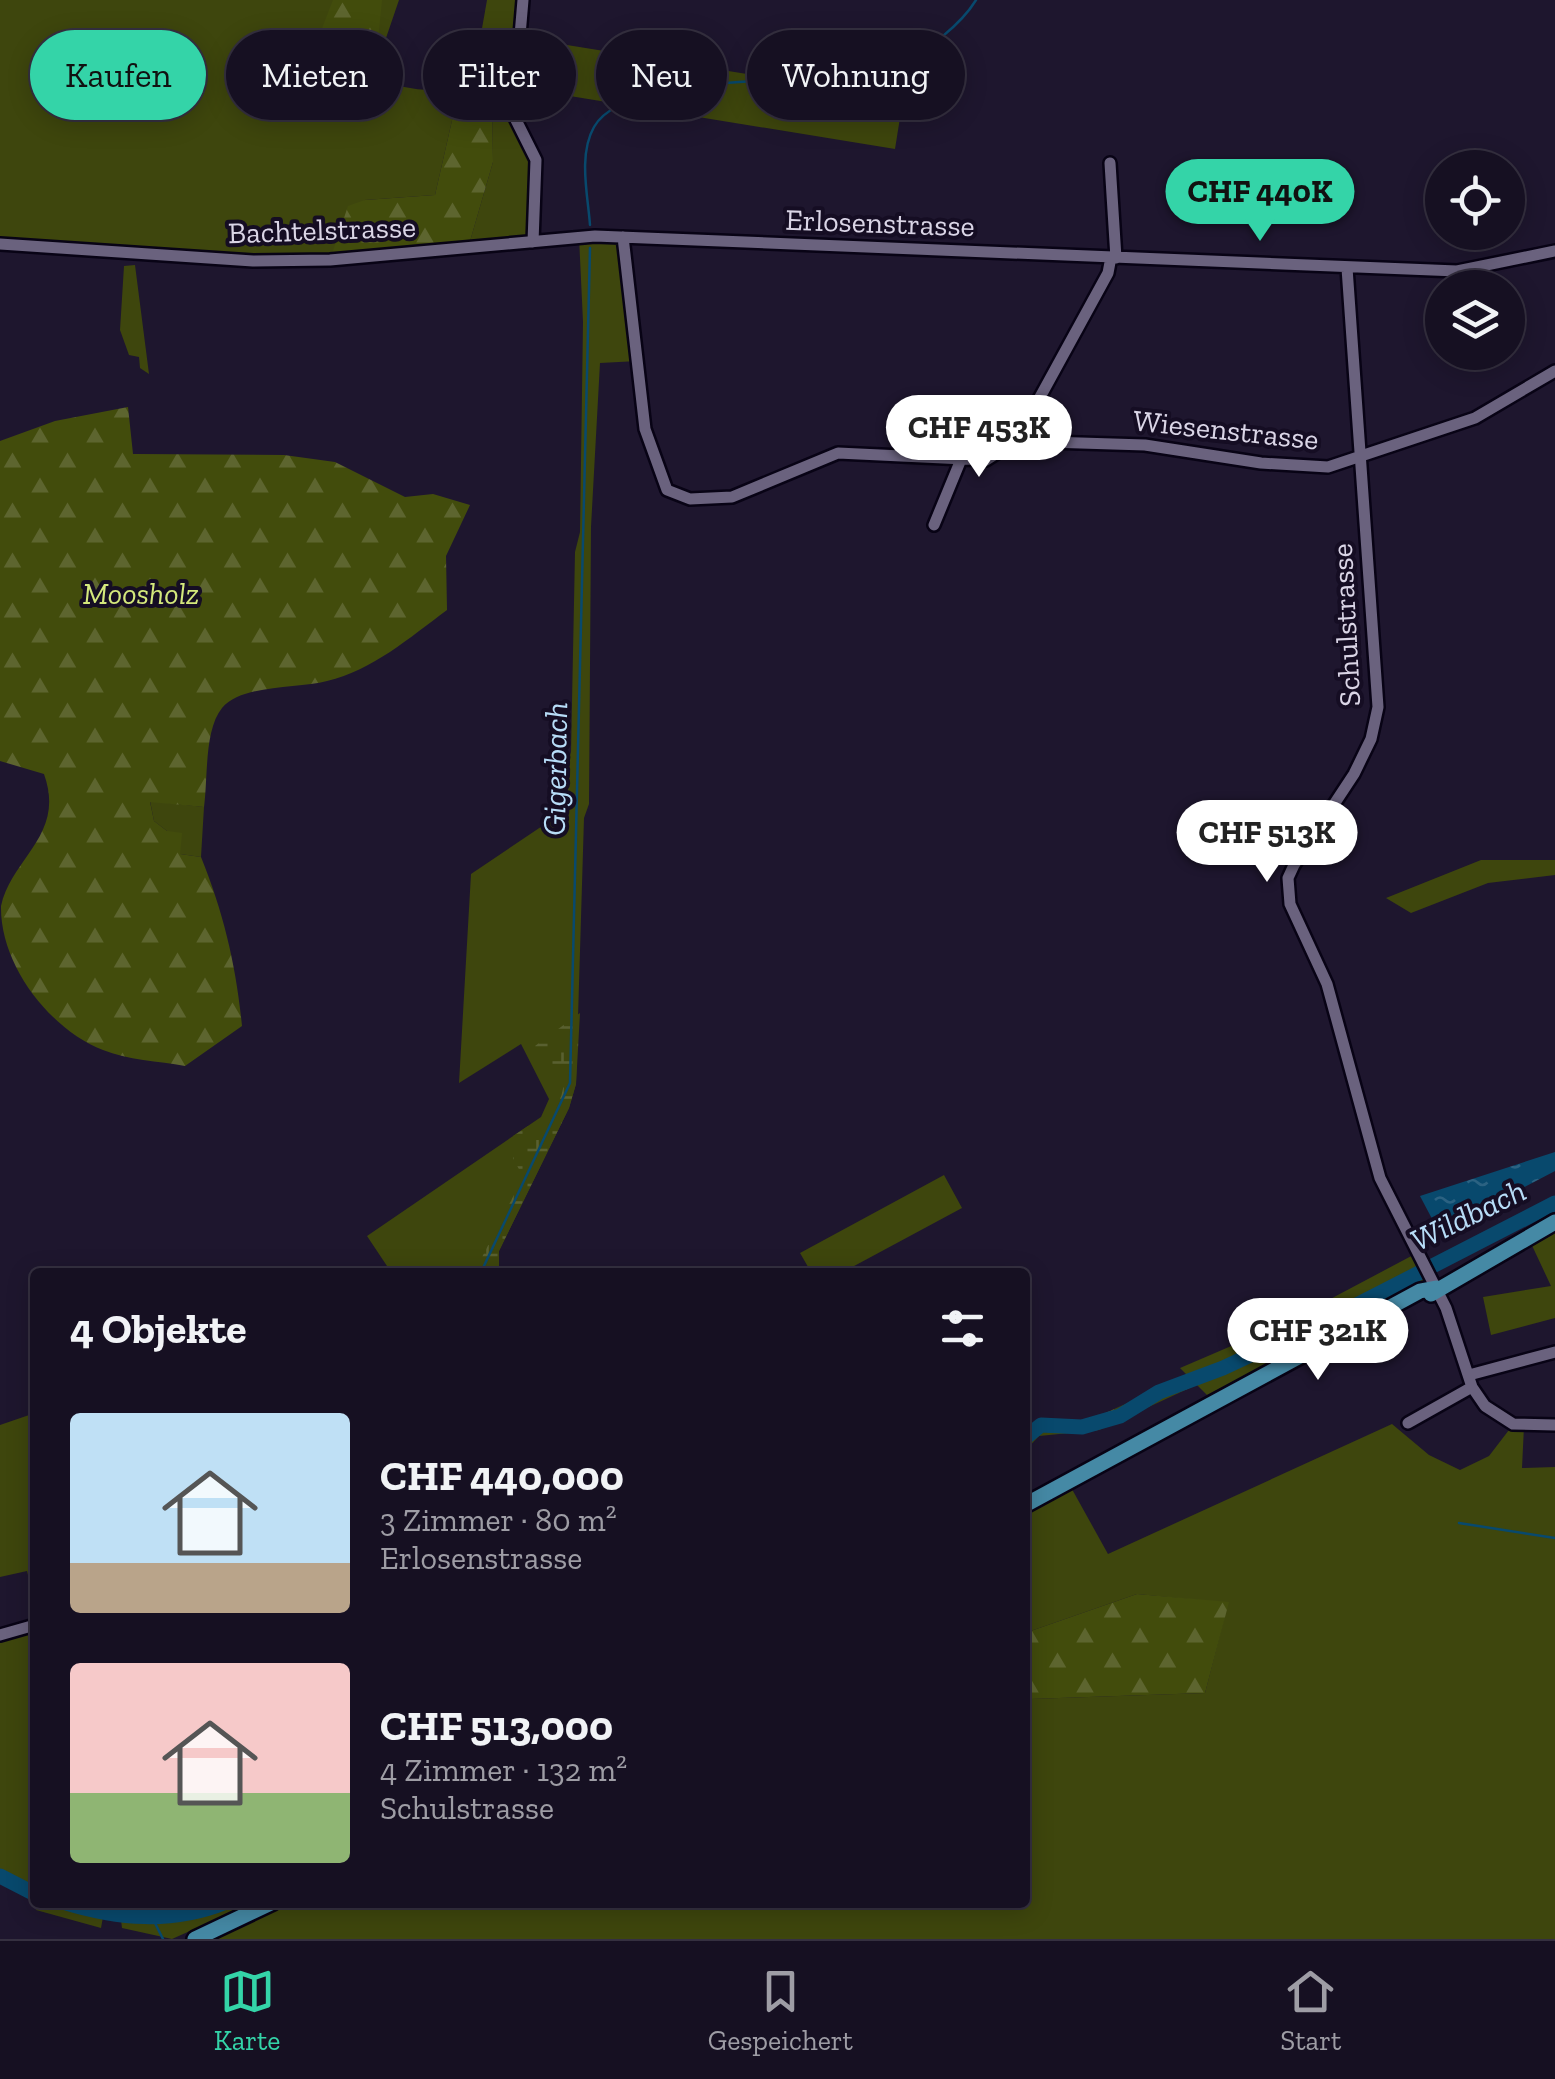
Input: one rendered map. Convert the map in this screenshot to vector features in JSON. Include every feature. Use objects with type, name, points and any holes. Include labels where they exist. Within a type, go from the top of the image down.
[{"type":"main road","points":[[1030,1502],[1251,1386],[1271,1382],[1420,1302],[1430,1276],[1555,1222]]},
{"type":"main road","points":[[195,1939],[260,1908]]},
{"type":"street","points":[[523,0],[514,106],[516,120],[536,160],[533,242]]},
{"type":"street","points":[[1016,441],[1108,273],[1113,258],[1110,164]]},
{"type":"street","name":"Wiesenstrasse","points":[[624,237],[645,429],[659,476],[678,497],[732,498],[838,454],[986,460],[1016,441],[1145,445],[1262,463],[1328,467],[1475,418],[1555,371]]},
{"type":"street","name":"Bachtelstrasse","points":[[0,244],[253,262],[647,238]]},
{"type":"street","name":"Erlosenstrasse","points":[[647,238],[1457,271],[1555,250]]},
{"type":"street","name":"Schulstrasse","points":[[1347,268],[1378,707],[1371,738],[1354,774],[1294,865],[1287,891],[1326,984],[1380,1178],[1430,1276]]},
{"type":"street","points":[[934,525],[962,457]]},
{"type":"street","points":[[1430,1276],[1470,1381],[1485,1406],[1513,1424],[1555,1426]]},
{"type":"street","points":[[1408,1423],[1441,1408],[1470,1381],[1555,1352]]},
{"type":"street","points":[[0,1635],[30,1627]]},
{"type":"green space","points":[[0,0],[399,0],[389,30],[226,30],[226,120],[403,120],[403,87],[423,89],[423,120],[452,120],[435,195],[365,200],[330,260],[0,244]]},
{"type":"green space","points":[[333,0],[382,0],[379,30],[321,30]]},
{"type":"green space","points":[[487,0],[523,0],[520,30],[482,30]]},
{"type":"green space","points":[[576,46],[596,50],[596,100],[576,97]]},
{"type":"green space","points":[[727,71],[747,74],[747,120],[900,120],[895,149],[717,120],[727,120]]},
{"type":"green space","points":[[452,120],[492,120],[493,162],[468,248],[330,260],[348,206],[365,200],[435,195]]},
{"type":"green space","points":[[492,120],[520,120],[536,160],[533,242],[468,248],[493,162]]},
{"type":"green space","points":[[579,237],[623,237],[638,361],[600,363],[591,527],[589,804],[584,818],[576,1084],[569,1108],[499,1251],[499,1268],[388,1268],[367,1236],[541,1117],[549,1099],[521,1044],[459,1083],[471,874],[569,808],[566,769],[571,752],[575,552],[580,532],[583,322]]},
{"type":"green space","points":[[135,265],[149,374],[140,368],[139,357],[129,355],[120,330],[124,266]]},
{"type":"green space","name":"Moosholz","points":[[128,407],[133,454],[284,455],[335,462],[405,497],[433,494],[470,505],[446,556],[447,610],[390,652],[344,676],[256,691],[231,700],[216,717],[212,729],[204,807],[150,802],[154,821],[167,831],[182,833],[180,854],[201,857],[232,961],[242,1026],[185,1066],[112,1053],[65,1028],[19,973],[3,929],[1,906],[15,873],[43,830],[49,795],[44,774],[0,761],[0,441],[55,421]]},
{"type":"green space","points":[[150,801],[204,807],[201,857],[180,854],[167,831],[154,821]]},
{"type":"green space","points":[[1481,860],[1555,860],[1555,875],[1488,883],[1411,913],[1386,898]]},
{"type":"green space","points":[[580,1013],[576,1084],[569,1108],[499,1251],[499,1268],[480,1268],[517,1189],[521,1173],[513,1158],[513,1136],[528,1126],[543,1129],[564,1084],[560,1068],[546,1064],[535,1046]]},
{"type":"green space","points":[[944,1175],[962,1208],[850,1268],[809,1268],[800,1253]]},
{"type":"green space","points":[[1555,1223],[1555,1318],[1491,1335],[1483,1297],[1551,1286],[1528,1237]]},
{"type":"green space","points":[[1417,1253],[1431,1279],[1207,1395],[1180,1368],[1287,1322]]},
{"type":"green space","points":[[1187,1376],[1196,1385],[1099,1430],[1039,1436],[1030,1446],[1030,1427],[1034,1423],[1090,1420]]},
{"type":"green space","points":[[30,1415],[30,1583],[27,1571],[0,1577],[0,1425]]},
{"type":"green space","points":[[1392,1424],[1429,1455],[1460,1470],[1489,1456],[1512,1426],[1524,1426],[1522,1468],[1555,1467],[1555,1939],[195,1939],[260,1908],[1030,1908],[1030,1699],[1205,1693],[1228,1603],[1137,1594],[1030,1631],[1030,1501],[1068,1482],[1108,1554]]},
{"type":"green space","points":[[1137,1594],[1229,1602],[1205,1693],[1030,1699],[1030,1631]]},
{"type":"green space","points":[[30,1626],[30,1884],[0,1869],[0,1635]]},
{"type":"green space","points":[[242,1908],[172,1939],[122,1928],[121,1920],[103,1917],[101,1928],[36,1910]]},
{"type":"water","points":[[1555,1152],[1555,1171],[1439,1232],[1420,1196]]},
{"type":"waterway","name":"Gigerbach","points":[[590,225],[586,150],[594,127],[614,108],[647,95],[688,87],[829,76],[900,63],[942,36],[976,0]]},
{"type":"waterway","name":"Gigerbach","points":[[483,1268],[570,1083],[590,248]]},
{"type":"waterway","name":"Wildbach","points":[[1030,1434],[1041,1425],[1082,1427],[1120,1416],[1159,1392],[1223,1368],[1347,1310],[1555,1203]]},
{"type":"waterway","points":[[1459,1523],[1555,1538]]},
{"type":"waterway","name":"Wildbach","points":[[0,1876],[30,1891]]},
{"type":"waterway","name":"Wildbach","points":[[88,1908],[145,1917],[209,1908]]},
{"type":"waterway","points":[[152,1917],[163,1939]]}]
